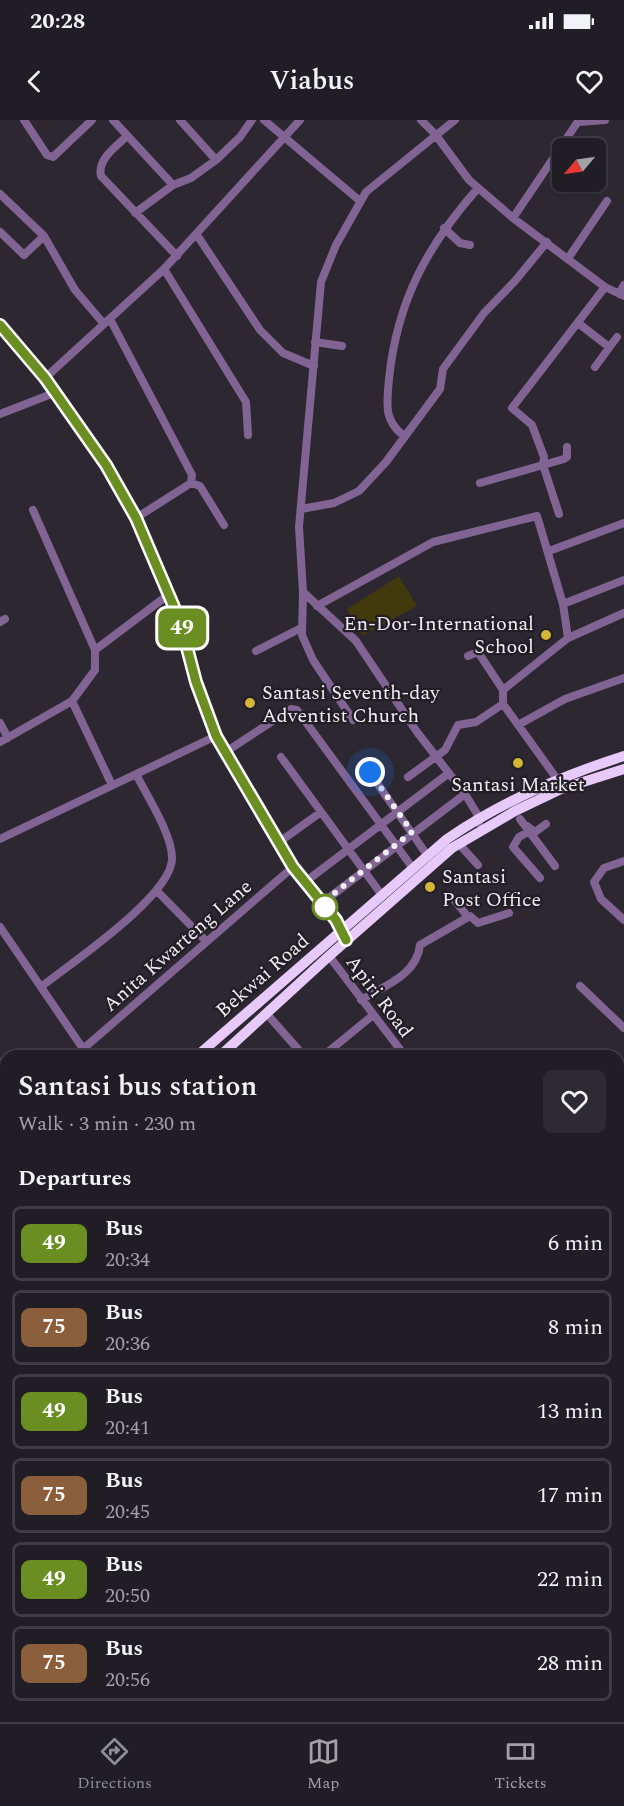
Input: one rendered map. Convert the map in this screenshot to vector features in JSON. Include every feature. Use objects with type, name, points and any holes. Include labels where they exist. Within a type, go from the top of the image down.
[{"type":"highway","name":"Bekwai Road","points":[[204,1050],[412,867],[479,817],[557,779],[624,756]]},
{"type":"highway","name":"Bekwai Road","points":[[227,1050],[346,940],[459,844],[517,815],[561,789],[624,769]]},
{"type":"highway","points":[[233,1024],[243,1036]]},
{"type":"street","points":[[24,120],[47,154],[53,157],[92,120]]},
{"type":"street","points":[[113,120],[173,185]]},
{"type":"street","points":[[180,120],[216,160]]},
{"type":"street","points":[[135,213],[173,185],[192,178],[216,160],[252,120]]},
{"type":"street","points":[[264,120],[360,201]]},
{"type":"street","points":[[45,378],[177,256],[300,120]]},
{"type":"street","points":[[421,120],[435,134],[462,172],[513,218],[569,257],[605,286],[622,295],[624,285]]},
{"type":"street","points":[[353,720],[313,660],[301,628],[303,592],[299,534],[321,282],[336,245],[360,201],[371,186],[455,120]]},
{"type":"street","points":[[513,218],[554,154],[579,121],[605,120]]},
{"type":"street","points":[[127,136],[103,161],[99,170],[103,181],[177,256]]},
{"type":"street","points":[[404,436],[389,421],[387,401],[393,341],[414,281],[444,228],[478,188]]},
{"type":"street","points":[[0,194],[44,236],[75,290],[107,321],[192,475],[191,483]]},
{"type":"street","points":[[569,257],[607,201]]},
{"type":"street","points":[[444,228],[460,243],[470,245]]},
{"type":"street","points":[[0,232],[22,255],[27,254],[44,236]]},
{"type":"street","points":[[197,235],[260,330],[283,353],[314,366]]},
{"type":"street","points":[[301,509],[334,503],[353,495],[386,462],[440,389],[443,369],[484,312],[515,281],[547,242]]},
{"type":"street","points":[[164,269],[246,402],[248,435]]},
{"type":"street","points":[[559,514],[543,465],[544,457],[532,425],[512,408],[605,286]]},
{"type":"street","points":[[578,323],[609,347]]},
{"type":"street","points":[[0,325],[45,378],[106,465],[136,518],[180,621],[196,682],[224,753],[293,867],[341,929],[346,940]]},
{"type":"street","points":[[595,367],[617,337]]},
{"type":"street","points":[[315,342],[342,346]]},
{"type":"street","points":[[0,414],[54,393]]},
{"type":"street","points":[[480,483],[566,459],[567,447]]},
{"type":"street","points":[[136,518],[191,483]]},
{"type":"street","points":[[191,483],[200,486],[224,525]]},
{"type":"street","points":[[0,723],[4,740],[72,701],[94,670],[95,650],[33,510]]},
{"type":"street","points":[[317,606],[433,542],[537,516],[563,604],[568,638]]},
{"type":"street","points":[[549,551],[624,523]]},
{"type":"street","points":[[563,604],[624,580]]},
{"type":"street","points":[[303,592],[356,641],[417,732],[465,794],[479,817],[479,832]]},
{"type":"street","points":[[95,650],[168,595]]},
{"type":"street","points":[[503,690],[568,638],[624,613]]},
{"type":"street","points":[[256,651],[301,628]]},
{"type":"street","points":[[468,656],[478,652],[503,690],[503,704],[557,779]]},
{"type":"street","points":[[518,725],[565,699],[624,678]]},
{"type":"street","points":[[72,701],[112,785]]},
{"type":"street","points":[[408,777],[437,756],[451,742],[458,725],[476,722],[503,704]]},
{"type":"street","points":[[224,753],[291,709],[297,710],[412,867]]},
{"type":"street","points":[[0,839],[216,736]]},
{"type":"street","points":[[281,757],[381,894]]},
{"type":"street","points":[[370,772],[427,855]]},
{"type":"street","points":[[305,882],[398,814],[449,773]]},
{"type":"street","points":[[40,987],[158,892],[170,873],[173,860],[171,846],[136,774]]},
{"type":"street","points":[[322,903],[412,832],[465,794]]},
{"type":"street","points":[[278,843],[321,812]]},
{"type":"street","points":[[517,815],[535,832],[546,824]]},
{"type":"street","points":[[517,815],[555,866]]},
{"type":"street","points":[[528,832],[519,837],[513,847],[540,878]]},
{"type":"street","points":[[459,844],[478,865]]},
{"type":"street","points":[[624,861],[604,868],[594,882],[601,899],[624,920]]},
{"type":"street","name":"Anita Kwarteng Lane","points":[[88,1050],[206,941],[293,867]]},
{"type":"street","points":[[158,892],[206,941]]},
{"type":"street","points":[[452,897],[468,917],[478,922],[485,922],[508,913]]},
{"type":"street","points":[[361,1000],[410,970],[417,960],[420,945],[468,917]]},
{"type":"street","points":[[0,927],[83,1050]]},
{"type":"street","name":"Apiri Road","points":[[329,956],[372,1016],[400,1050]]},
{"type":"street","points":[[580,986],[624,1028]]},
{"type":"street","points":[[266,1013],[299,1050]]},
{"type":"street","points":[[330,1050],[372,1016]]},
{"type":"shaded area","points":[[399,576],[417,606],[362,636],[347,609]]},
{"type":"bus line","name":"49","points":[[0,325],[45,378],[106,465],[136,518],[180,621],[196,682],[224,753],[293,867],[336,920],[346,940]]},
{"type":"place","name":"En-Dor-International School","points":[[546,635]]},
{"type":"place","name":"Santasi Seventh-day Adventist Church","points":[[250,703]]},
{"type":"place","name":"Santasi Market","points":[[518,763]]},
{"type":"place","name":"Santasi Post Office","points":[[430,887]]},
{"type":"route","points":[[325,907],[322,903],[412,832],[370,772]]}]
